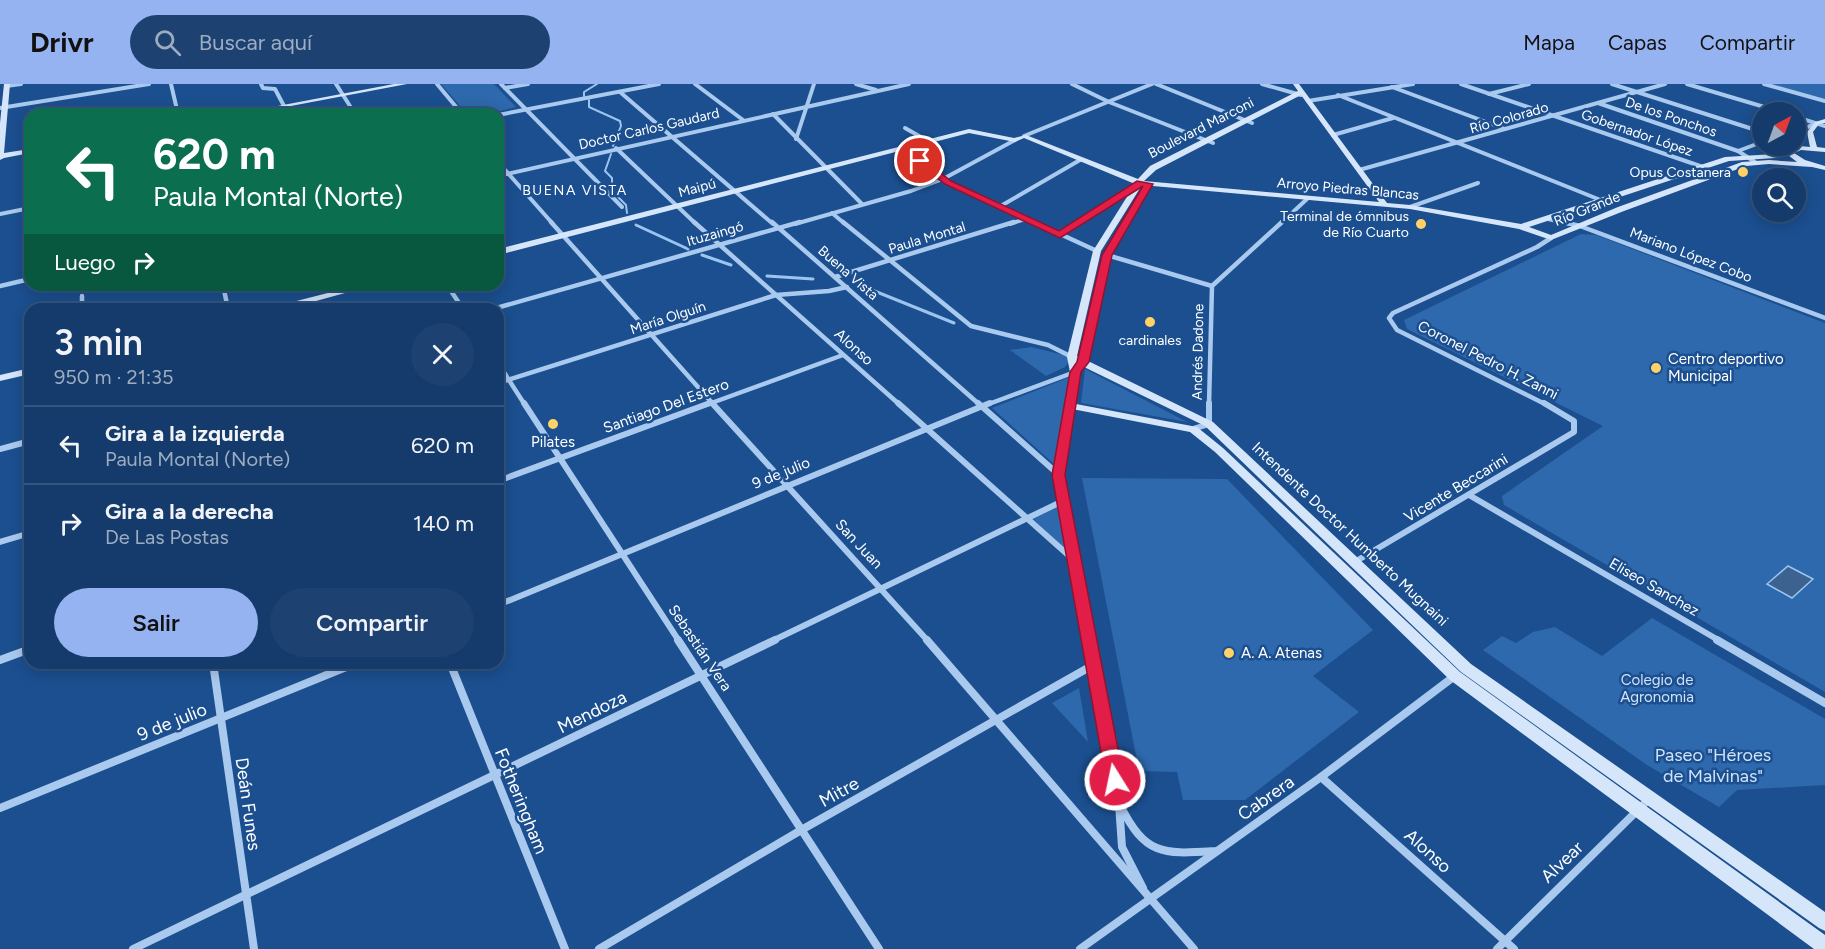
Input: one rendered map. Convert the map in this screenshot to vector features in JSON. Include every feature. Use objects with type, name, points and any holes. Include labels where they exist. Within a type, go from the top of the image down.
[{"type":"main road","points":[[272,108],[404,84]]},
{"type":"main road","points":[[1296,84],[1385,205]]},
{"type":"main road","points":[[6,85],[2,107],[0,157],[24,152]]},
{"type":"main road","name":"Boulevard Marconi","points":[[1071,406],[1075,372],[1072,357],[1102,253],[1144,184],[1161,171],[1210,142],[1303,96]]},
{"type":"main road","points":[[1825,121],[1818,130],[1819,141],[1825,149]]},
{"type":"main road","points":[[1810,148],[1810,132],[1822,125]]},
{"type":"main road","name":"Maipú","points":[[504,251],[974,131],[1015,140]]},
{"type":"main road","points":[[1015,140],[1024,136]]},
{"type":"main road","name":"Arroyo Piedras Blancas","points":[[1024,136],[1144,184],[1410,207],[1521,227],[1551,238]]},
{"type":"main road","name":"Río Grande","points":[[1806,148],[1825,149]]},
{"type":"main road","name":"Río Grande","points":[[1521,227],[1728,159],[1775,156]]},
{"type":"main road","points":[[1794,156],[1795,159],[1825,168]]},
{"type":"main road","name":"Río Grande","points":[[1551,238],[1621,209],[1755,162],[1811,165]]},
{"type":"main road","name":"Boulevard Marconi","points":[[1075,372],[1083,362],[1102,253]]},
{"type":"main road","points":[[311,303],[339,291]]},
{"type":"main road","name":"Intendente Doctor Humberto Mugnaini","points":[[1072,357],[1209,424],[1347,566]]},
{"type":"main road","points":[[0,378],[24,372]]},
{"type":"main road","name":"Intendente Doctor Humberto Mugnaini","points":[[1071,406],[1193,429],[1347,566],[1461,672],[1645,803],[1825,922]]},
{"type":"main road","name":"Intendente Doctor Humberto Mugnaini","points":[[1645,803],[1825,946]]},
{"type":"street","points":[[6,85],[21,84]]},
{"type":"street","points":[[2,107],[149,84]]},
{"type":"street","points":[[171,84],[177,108]]},
{"type":"street","points":[[261,84],[262,88],[275,89],[284,106]]},
{"type":"street","points":[[336,84],[352,108]]},
{"type":"street","points":[[437,84],[457,108]]},
{"type":"street","points":[[501,84],[622,207]]},
{"type":"street","points":[[506,88],[528,84]]},
{"type":"street","points":[[504,114],[659,84]]},
{"type":"street","points":[[695,84],[743,120]]},
{"type":"street","points":[[796,139],[814,84]]},
{"type":"street","points":[[856,84],[880,91]]},
{"type":"street","name":"Doctor Carlos Gaudard","points":[[504,175],[909,84]]},
{"type":"street","points":[[1072,84],[1109,102],[1210,142]]},
{"type":"street","points":[[1024,136],[1154,84],[1249,122]]},
{"type":"street","points":[[1262,84],[1303,96],[1338,95],[1413,84]]},
{"type":"street","name":"Gobernador López","points":[[1461,84],[1703,167]]},
{"type":"street","points":[[1489,94],[1529,84]]},
{"type":"street","points":[[1612,84],[1752,129]]},
{"type":"street","name":"Río Colorado","points":[[1359,170],[1665,84]]},
{"type":"street","points":[[1687,84],[1752,103]]},
{"type":"street","points":[[1764,84],[1825,101]]},
{"type":"street","points":[[1392,87],[1506,129]]},
{"type":"street","name":"Buena Vista","points":[[620,92],[847,287],[1059,475]]},
{"type":"street","points":[[1338,95],[1604,201]]},
{"type":"street","name":"De los Ponchos","points":[[1597,103],[1737,151],[1755,162]]},
{"type":"street","points":[[773,114],[862,204]]},
{"type":"street","points":[[1333,135],[1394,118]]},
{"type":"street","points":[[1806,120],[1822,125]]},
{"type":"street","points":[[1806,129],[1822,125]]},
{"type":"street","points":[[905,128],[928,141]]},
{"type":"street","name":"Ituzaingó","points":[[504,306],[832,213],[943,179],[1015,140]]},
{"type":"street","points":[[1737,151],[1752,146]]},
{"type":"street","name":"Alonso","points":[[616,148],[677,207],[1076,562]]},
{"type":"street","points":[[902,148],[943,179],[1060,235],[1102,253],[1212,286]]},
{"type":"street","points":[[999,207],[1080,160]]},
{"type":"street","name":"San Juan","points":[[504,169],[786,486],[882,588],[1149,900],[1194,949]]},
{"type":"street","points":[[1410,207],[1478,183]]},
{"type":"street","points":[[1060,235],[1144,184]]},
{"type":"street","name":"Andrés Dadone","points":[[1209,424],[1212,286],[1307,198]]},
{"type":"street","points":[[0,213],[24,209]]},
{"type":"street","name":"Intendente Doctor Humberto Mugnaini","points":[[832,213],[971,326],[1048,345],[1072,357]]},
{"type":"street","name":"Paula Montal","points":[[835,277],[1025,219]]},
{"type":"street","name":"Mariano López Cobo","points":[[1548,219],[1580,226],[1825,318]]},
{"type":"street","name":"Río Grande","points":[[1391,322],[1389,318],[1394,313],[1537,247],[1551,238]]},
{"type":"street","points":[[0,286],[24,280]]},
{"type":"street","name":"María Olguín","points":[[504,381],[776,296],[830,291],[847,287]]},
{"type":"street","points":[[82,296],[82,303]]},
{"type":"street","name":"Coronel Pedro H. Zanni","points":[[1391,322],[1397,330],[1561,412],[1574,421]]},
{"type":"street","name":"Santiago Del Estero","points":[[504,479],[843,355]]},
{"type":"street","name":"Sebastián Vera","points":[[504,372],[879,949]]},
{"type":"street","name":"9 de julio","points":[[504,603],[926,429],[1075,372]]},
{"type":"street","name":"Boulevard Marconi","points":[[1071,406],[1059,475],[1063,501],[1095,664],[1119,804],[1122,847],[1149,900]]},
{"type":"street","name":"Vicente Beccarini","points":[[1347,566],[1574,432],[1574,421]]},
{"type":"street","points":[[1193,429],[1209,424]]},
{"type":"street","points":[[0,449],[24,443]]},
{"type":"street","name":"Eliseo Sanchez","points":[[1469,495],[1825,703]]},
{"type":"street","name":"Mendoza","points":[[133,949],[1063,501]]},
{"type":"street","points":[[0,542],[24,535]]},
{"type":"street","points":[[0,660],[24,651]]},
{"type":"street","name":"Mitre","points":[[599,949],[803,829],[1095,664]]},
{"type":"street","name":"Deán Funes","points":[[214,669],[254,949]]},
{"type":"street","name":"9 de julio","points":[[0,808],[341,669]]},
{"type":"street","name":"Fotheringham","points":[[452,669],[565,949]]},
{"type":"street","name":"Cabrera","points":[[1080,949],[1321,777],[1461,672]]},
{"type":"street","name":"Alonso","points":[[1321,777],[1514,949]]},
{"type":"street","name":"Alvear","points":[[1497,949],[1645,803]]},
{"type":"street","name":"Boulevard Marconi","points":[[1119,804],[1137,837],[1153,847],[1174,852],[1217,851]]},
{"type":"green space","points":[[441,84],[494,84],[516,107],[504,110],[504,108],[462,108]]},
{"type":"green space","points":[[1771,84],[1825,84],[1825,100]]},
{"type":"green space","points":[[1581,234],[1596,235],[1825,323],[1825,692],[1504,505],[1502,496],[1603,426],[1407,329],[1404,320]]},
{"type":"green space","points":[[1031,347],[1072,357],[1065,367],[1046,376],[1010,350]]},
{"type":"green space","points":[[1085,369],[1187,422],[1081,403]]},
{"type":"green space","points":[[1070,377],[1054,464],[992,408]]},
{"type":"green space","name":"A. A. Atenas","points":[[1082,478],[1227,479],[1373,630],[1313,676],[1359,712],[1245,800],[1183,800],[1177,772],[1139,771]]},
{"type":"green space","points":[[1060,506],[1069,553],[1033,519]]},
{"type":"green space","name":"Colegio de Agronomia","points":[[1652,618],[1825,719],[1825,785],[1737,790],[1719,807],[1647,765],[1483,650],[1502,636],[1516,643],[1533,632],[1555,627],[1602,656]]},
{"type":"green space","points":[[1079,688],[1088,742],[1052,703]]},
{"type":"shaded area","points":[[1788,566],[1813,579],[1792,598],[1767,584]]},
{"type":"waterway","points":[[584,96],[584,92],[597,84]]},
{"type":"waterway","points":[[589,100],[589,107],[620,121],[621,126],[613,146]]},
{"type":"waterway","points":[[611,154],[605,171],[612,178],[612,191],[626,205],[627,213]]},
{"type":"waterway","points":[[636,225],[688,249]]},
{"type":"waterway","points":[[702,255],[731,265]]},
{"type":"waterway","points":[[767,276],[813,279]]},
{"type":"waterway","points":[[857,284],[954,323]]},
{"type":"place","name":"Opus Costanera","points":[[1743,172]]},
{"type":"place","name":"Terminal de ómnibus de Río Cuarto","points":[[1421,224]]},
{"type":"place","name":"cardinales","points":[[1150,322]]},
{"type":"place","name":"Centro deportivo Municipal","points":[[1656,368]]},
{"type":"place","name":"Pilates","points":[[553,424]]},
{"type":"place","name":"A. A. Atenas","points":[[1229,653]]},
{"type":"district","name":"BUENA VISTA","points":[[575,190]]},
{"type":"route","points":[[920,161],[948,183],[1060,235],[1140,183],[1148,184],[1107,255],[1083,362],[1075,372],[1059,475],[1115,780]]},
{"type":"park label","name":"Paseo \"Héroes de Malvinas\"","points":[[1713,765]]}]
